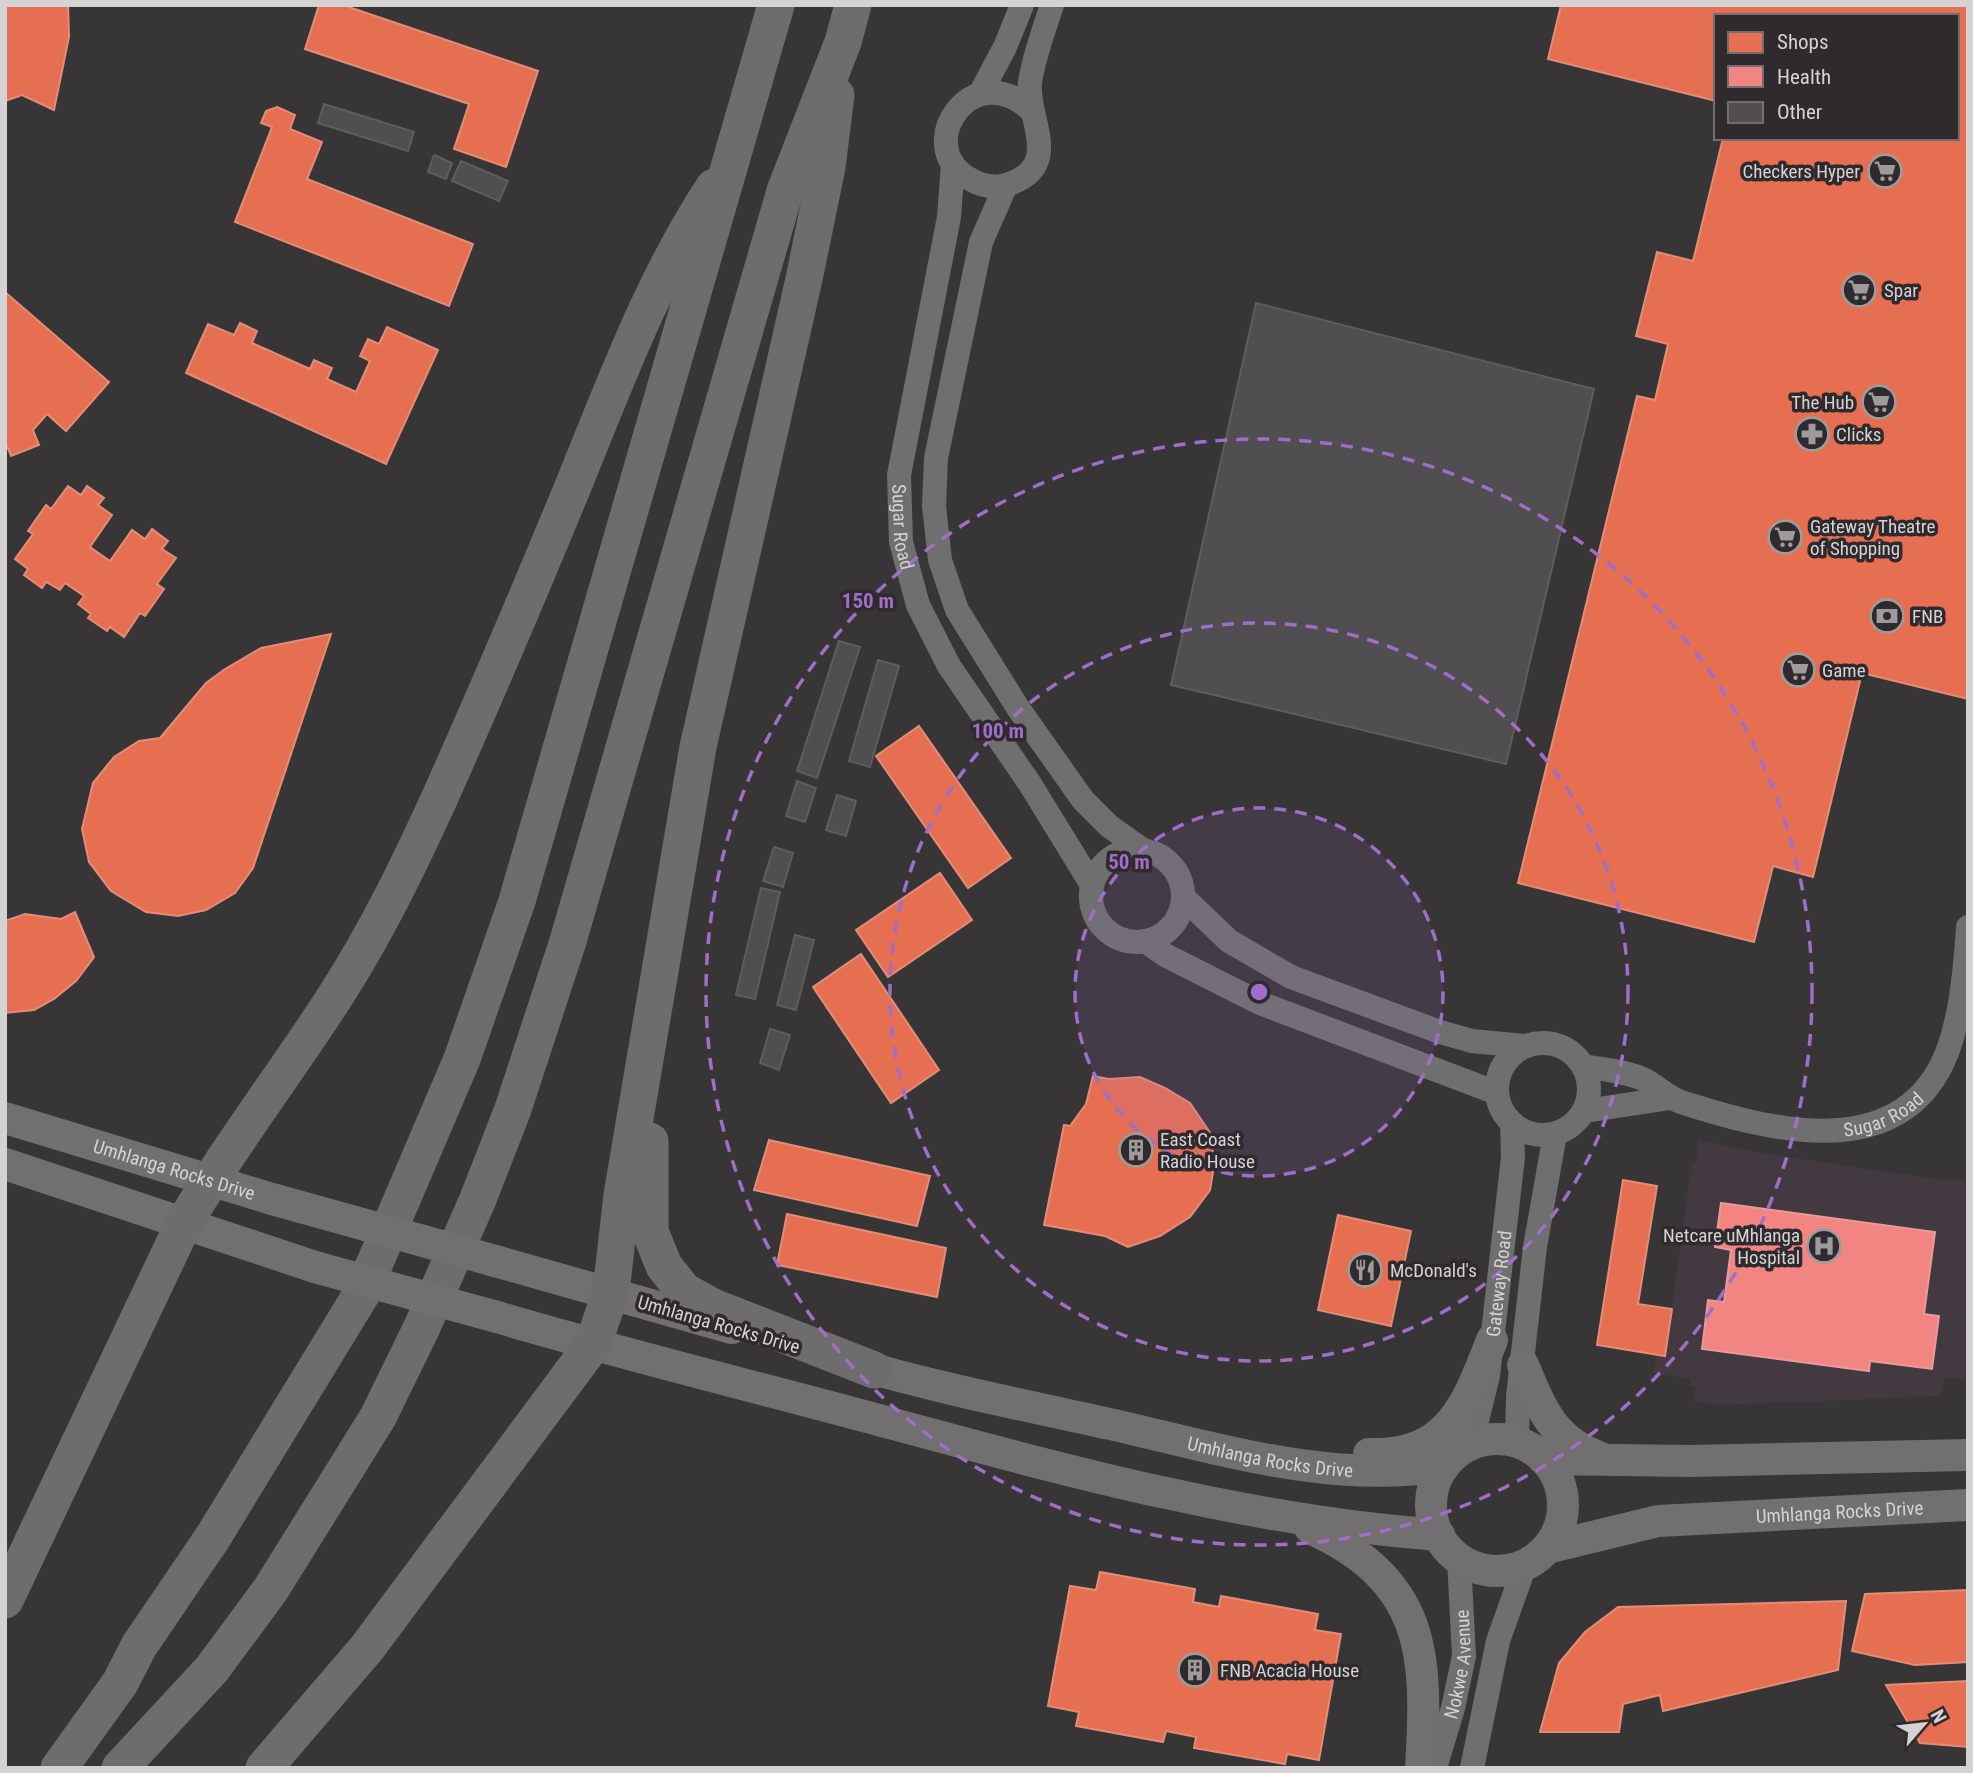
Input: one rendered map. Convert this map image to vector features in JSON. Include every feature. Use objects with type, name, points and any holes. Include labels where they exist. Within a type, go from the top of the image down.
[{"type":"highway","points":[[31,1768],[139,1646],[214,1537],[362,1293],[462,1059],[521,888],[776,5]]},
{"type":"highway","points":[[120,1768],[212,1669],[271,1589],[378,1417],[422,1326],[513,1109],[568,941],[785,191],[843,42],[853,5]]},
{"type":"highway","points":[[264,1768],[368,1648],[593,1344],[611,1292],[622,1195],[698,747],[822,196],[843,42]]},
{"type":"highway","points":[[5,1600],[183,1225],[210,1179],[337,995],[380,920],[439,798],[549,545],[641,319],[683,235],[734,157]]},
{"type":"highway","points":[[654,1017],[648,1215],[653,1243],[664,1266],[684,1291],[705,1304],[874,1370]]},
{"type":"highway","points":[[59,1768],[120,1683],[139,1646]]},
{"type":"highway","points":[[152,1768],[190,1712],[212,1669]]},
{"type":"main road","name":"Umhlanga Rocks Drive","points":[[5,1118],[272,1199],[611,1292],[874,1370],[1214,1448],[1342,1472],[1381,1474],[1444,1466]]},
{"type":"main road","points":[[5,1164],[257,1248],[547,1332],[1002,1454],[1159,1491],[1449,1547]]},
{"type":"main road","points":[[1214,1448],[1241,1445],[1386,1455],[1418,1447],[1440,1435],[1457,1416],[1492,1340]]},
{"type":"main road","points":[[1523,1365],[1538,1401],[1558,1432],[1576,1448],[1605,1459]]},
{"type":"main road","points":[[1494,1439],[1517,1442],[1544,1459],[1558,1480],[1563,1505],[1560,1526],[1536,1557],[1495,1571],[1478,1568],[1449,1547],[1433,1521],[1432,1500],[1444,1466],[1471,1444],[1494,1439]]},
{"type":"main road","points":[[1544,1459],[1690,1461],[1968,1455]]},
{"type":"main road","name":"Umhlanga Rocks Drive","points":[[1536,1557],[1658,1521],[1968,1505]]},
{"type":"main road","points":[[1283,1516],[1327,1536],[1356,1554],[1390,1583],[1407,1609],[1423,1669],[1421,1768]]},
{"type":"street","points":[[1021,5],[1005,47],[979,94],[955,111],[949,124],[948,152],[953,164],[976,183],[991,187],[1006,185],[1028,172],[1038,156],[1041,136],[1032,111],[1032,72],[1052,5]]},
{"type":"street","points":[[979,94],[1008,94],[1032,111]]},
{"type":"street","name":"Sugar Road","points":[[953,164],[949,217],[899,475],[901,542],[918,605],[949,666],[1037,795],[1092,884]]},
{"type":"street","name":"Sugar Road","points":[[1006,185],[981,242],[936,458],[934,506],[940,560],[957,610],[1018,708],[1083,800],[1109,825],[1143,850]]},
{"type":"street","points":[[1132,850],[1156,854],[1173,868],[1179,877],[1183,897],[1180,913],[1172,926],[1160,936],[1145,941],[1122,939],[1102,926],[1092,904],[1092,884],[1096,874],[1111,858],[1132,850]]},
{"type":"street","points":[[1183,897],[1239,948],[1291,977],[1440,1032],[1472,1041],[1524,1046],[1546,1042],[1558,1045],[1577,1057],[1590,1083],[1584,1111],[1573,1125],[1555,1134],[1537,1135],[1513,1123],[1502,1109],[1497,1093],[1501,1070],[1515,1052],[1524,1046]]},
{"type":"street","name":"Sugar Road","points":[[1583,1066],[1644,1079],[1670,1098],[1759,1123],[1826,1132],[1848,1131],[1888,1118],[1917,1097],[1935,1076],[1946,1054],[1957,1011],[1968,927]]},
{"type":"street","points":[[1145,941],[1165,955],[1260,1003],[1497,1093]]},
{"type":"street","name":"Sugar Road","points":[[1584,1111],[1670,1098]]},
{"type":"street","name":"Gateway Road","points":[[1471,1444],[1481,1414],[1492,1340],[1502,1233],[1513,1157],[1513,1123]]},
{"type":"street","name":"Gateway Road","points":[[1517,1442],[1518,1396],[1535,1247],[1555,1134]]},
{"type":"street","name":"Nokwe Avenue","points":[[1434,1768],[1453,1708],[1464,1656],[1449,1547]]},
{"type":"street","name":"Nokwe Avenue","points":[[1472,1768],[1498,1642],[1536,1557]]},
{"type":"shaded area","name":"Netcare uMhlanga Hospital","points":[[1698,1140],[1761,1153],[1928,1178],[1968,1181],[1968,1381],[1945,1377],[1941,1396],[1722,1405],[1694,1402],[1696,1386],[1690,1385],[1691,1379],[1654,1373],[1656,1354],[1665,1355],[1692,1162],[1696,1162]]},
{"type":"building: Shops","points":[[5,5],[68,5],[69,37],[54,110],[22,95],[5,101]]},
{"type":"building: Shops","points":[[319,5],[343,5],[538,71],[506,167],[454,149],[469,104],[305,49]]},
{"type":"building: Shops","name":"Gateway Theatre of Shopping","points":[[1561,5],[1968,5],[1968,699],[1862,673],[1813,877],[1773,866],[1754,942],[1518,883],[1637,396],[1655,400],[1668,344],[1636,336],[1657,252],[1693,261],[1723,140],[1959,140],[1959,14],[1714,14],[1714,100],[1548,59]]},
{"type":"building: Shops","points":[[277,107],[295,115],[290,129],[322,142],[307,179],[473,244],[449,306],[235,222],[272,127],[261,123],[266,111]]},
{"type":"building: Shops","points":[[5,292],[109,382],[66,431],[47,414],[33,430],[39,445],[11,456],[5,441]]},
{"type":"building: Shops","points":[[240,323],[257,331],[252,343],[310,369],[314,360],[332,368],[327,379],[356,392],[370,361],[360,356],[368,339],[379,344],[387,327],[438,350],[386,464],[186,373],[208,324],[234,335]]},
{"type":"building: Shops","points":[[68,486],[81,495],[87,486],[104,498],[98,505],[112,515],[90,547],[110,561],[132,530],[145,539],[152,529],[168,541],[162,549],[176,558],[157,584],[164,589],[145,616],[140,613],[124,637],[110,627],[107,631],[88,618],[91,614],[78,604],[84,596],[65,583],[60,590],[46,582],[42,588],[24,575],[28,569],[15,559],[33,534],[28,531],[46,505],[51,509]]},
{"type":"building: Shops","points":[[331,634],[253,868],[235,893],[206,910],[178,916],[146,912],[111,891],[89,862],[82,829],[93,783],[114,757],[139,741],[160,738],[206,683],[261,648]]},
{"type":"building: Shops","points":[[919,726],[1011,858],[968,888],[876,756]]},
{"type":"building: Shops","points":[[940,873],[972,920],[888,977],[856,930]]},
{"type":"building: Shops","points":[[75,912],[94,957],[76,981],[54,999],[34,1010],[5,1013],[5,921],[25,914],[61,919]]},
{"type":"building: Shops","points":[[861,954],[939,1070],[891,1103],[813,987]]},
{"type":"building: Shops","name":"East Coast Radio House","points":[[1093,1076],[1109,1079],[1140,1077],[1165,1088],[1190,1103],[1211,1134],[1214,1166],[1210,1190],[1190,1217],[1160,1236],[1128,1247],[1105,1236],[1044,1225],[1064,1125],[1070,1126],[1086,1104]]},
{"type":"building: Shops","points":[[769,1140],[930,1176],[917,1226],[754,1190]]},
{"type":"building: Shops","points":[[1623,1180],[1657,1186],[1638,1304],[1672,1309],[1665,1356],[1597,1345]]},
{"type":"building: Shops","points":[[787,1214],[946,1248],[937,1297],[777,1265]]},
{"type":"building: Shops","name":"McDonald's","points":[[1338,1215],[1411,1231],[1391,1326],[1318,1310]]},
{"type":"building: Shops","name":"FNB Acacia House","points":[[1100,1572],[1195,1589],[1193,1602],[1219,1607],[1221,1596],[1318,1614],[1315,1630],[1341,1634],[1319,1760],[1287,1754],[1285,1764],[1194,1748],[1196,1737],[1166,1731],[1163,1742],[1076,1726],[1079,1712],[1048,1706],[1070,1586],[1096,1590]]},
{"type":"building: Shops","points":[[1968,1590],[1968,1662],[1915,1665],[1852,1651],[1865,1594]]},
{"type":"building: Shops","points":[[1846,1601],[1838,1670],[1663,1711],[1660,1695],[1623,1704],[1619,1732],[1540,1732],[1559,1663],[1585,1632],[1618,1607]]},
{"type":"building: Shops","points":[[1968,1681],[1968,1747],[1920,1743],[1886,1685]]},
{"type":"building: Health","points":[[1721,1203],[1935,1232],[1924,1314],[1939,1316],[1932,1369],[1870,1361],[1869,1371],[1702,1349],[1708,1300],[1724,1302],[1731,1250],[1715,1247]]},
{"type":"building: Other","points":[[324,104],[414,132],[408,151],[318,123]]},
{"type":"building: Other","points":[[434,155],[452,163],[446,179],[428,172]]},
{"type":"building: Other","points":[[461,161],[508,181],[499,201],[452,181]]},
{"type":"building: Other","points":[[1256,303],[1594,389],[1506,764],[1171,685]]},
{"type":"building: Other","points":[[839,641],[860,647],[817,778],[797,771]]},
{"type":"building: Other","points":[[878,660],[899,666],[870,767],[849,761]]},
{"type":"building: Other","points":[[797,781],[816,788],[805,822],[786,816]]},
{"type":"building: Other","points":[[837,795],[856,801],[846,836],[826,830]]},
{"type":"building: Other","points":[[774,847],[793,853],[783,887],[763,881]]},
{"type":"building: Other","points":[[761,888],[780,892],[755,999],[736,995]]},
{"type":"building: Other","points":[[795,935],[814,940],[796,1010],[777,1005]]},
{"type":"building: Other","points":[[770,1029],[790,1035],[779,1070],[760,1063]]},
{"type":"place","name":"Checkers Hyper","points":[[1885,171]]},
{"type":"place","name":"Spar","points":[[1859,290]]},
{"type":"place","name":"The Hub","points":[[1879,402]]},
{"type":"place","name":"Clicks","points":[[1812,434]]},
{"type":"place","name":"Gateway Theatre of Shopping","points":[[1785,537]]},
{"type":"place","name":"FNB","points":[[1887,616]]},
{"type":"place","name":"Game","points":[[1798,670]]},
{"type":"place","name":"East Coast Radio House","points":[[1136,1150]]},
{"type":"place","name":"Netcare uMhlanga Hospital","points":[[1824,1246]]},
{"type":"place","name":"McDonald's","points":[[1365,1270]]},
{"type":"place","name":"FNB Acacia House","points":[[1195,1670]]}]
